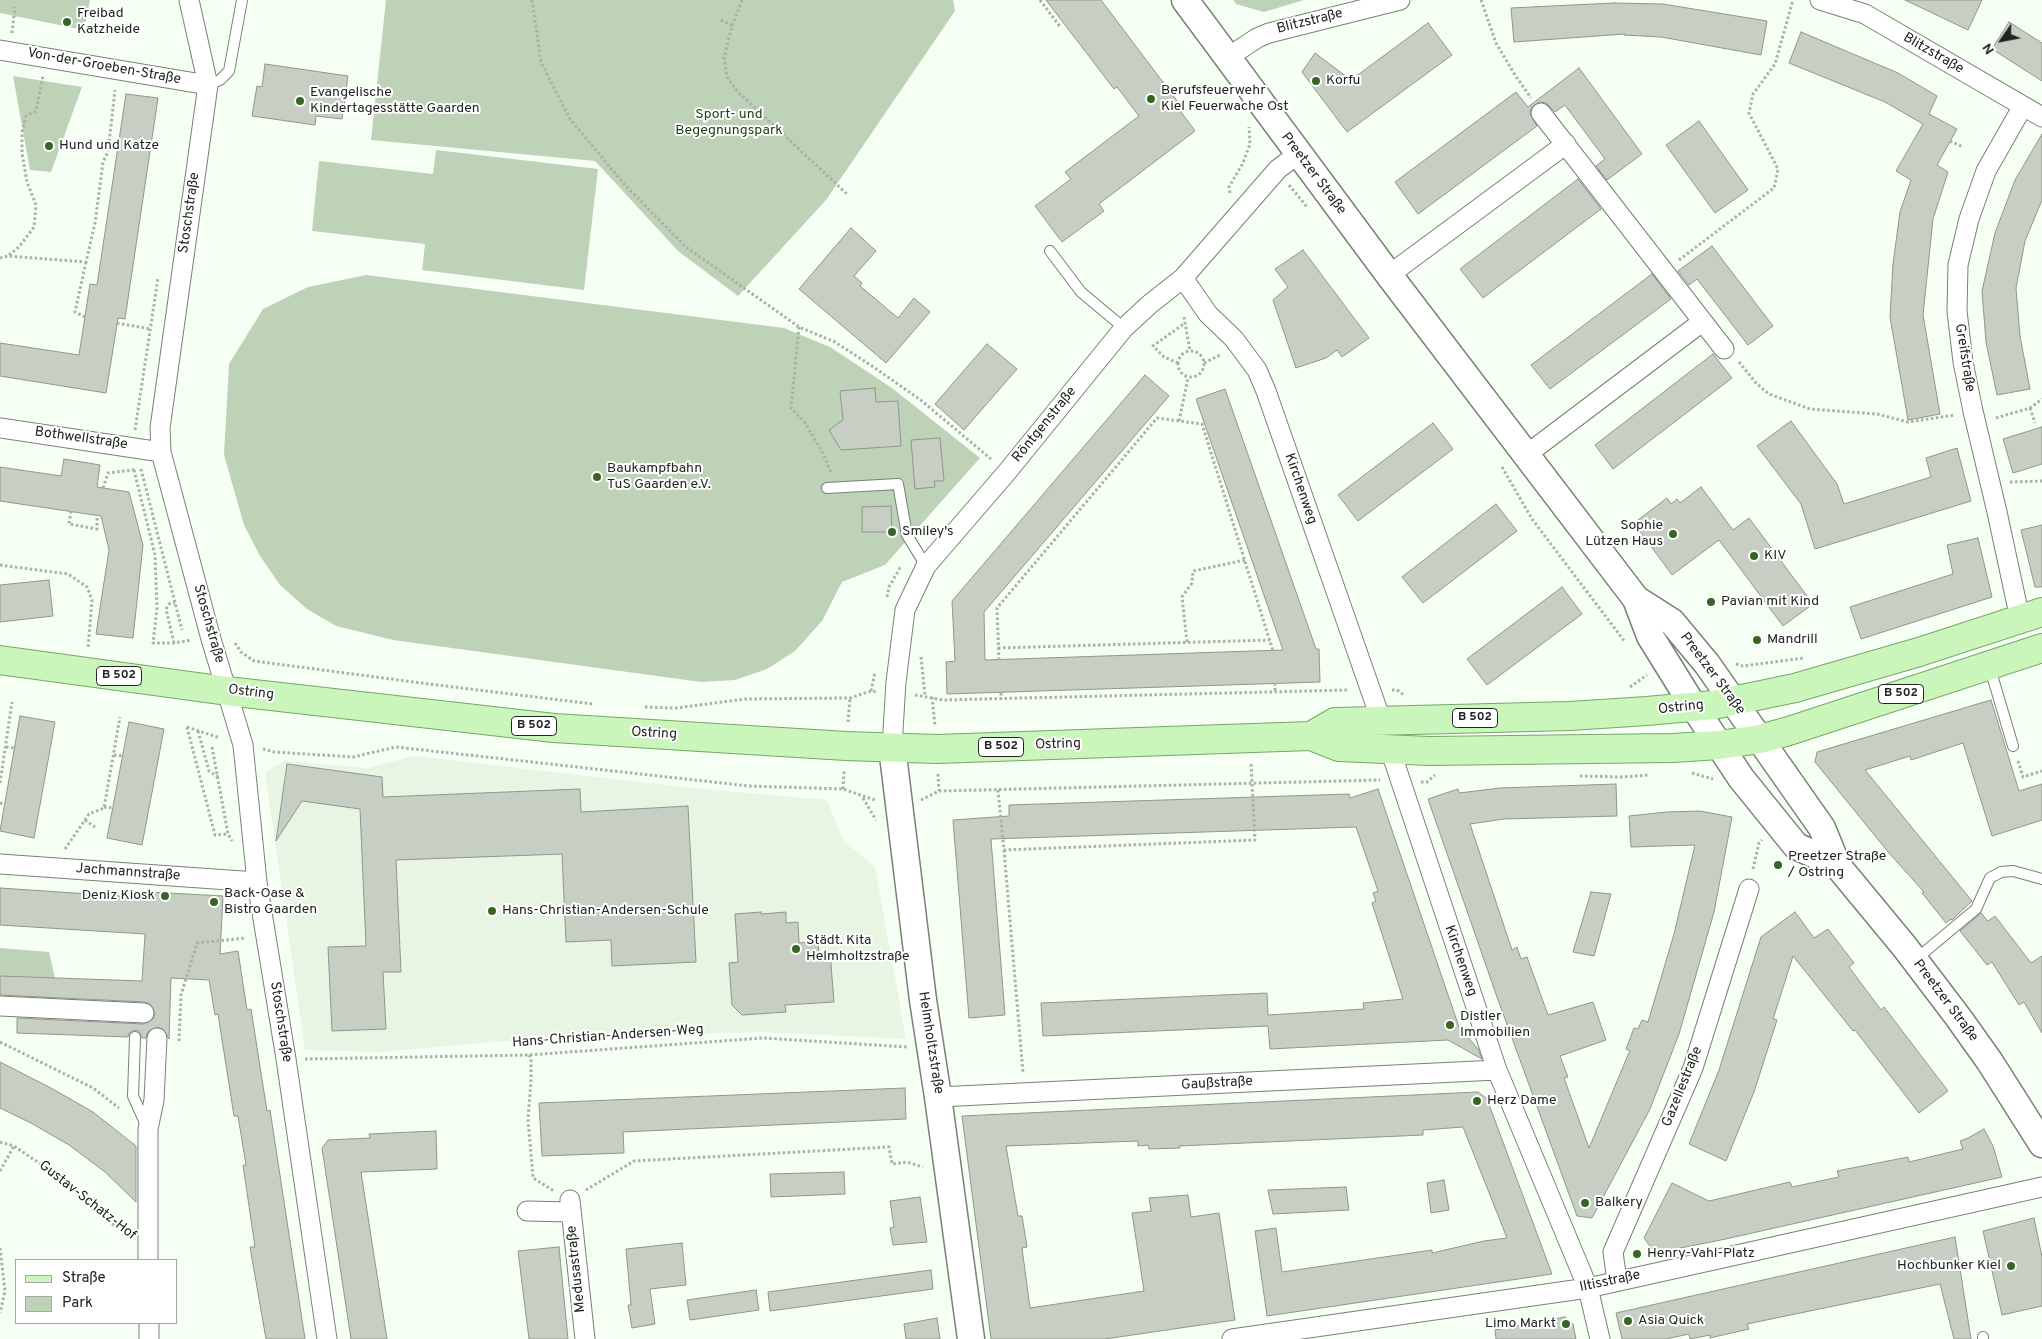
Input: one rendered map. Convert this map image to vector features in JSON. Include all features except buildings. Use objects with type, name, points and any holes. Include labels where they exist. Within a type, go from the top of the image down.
[{"type":"main road","name":"Ostring","points":[[1311,736],[1335,722],[1570,716],[1694,707],[1734,701],[1795,688],[1919,652],[2031,615]]},
{"type":"main road","name":"Ostring","points":[[0,660],[228,690],[554,728],[892,748],[946,749],[1311,736],[1339,747],[1429,751],[1658,748],[1719,745],[1760,739],[2042,648]]},
{"type":"street","name":"Stoschstraße","points":[[190,0],[208,85],[160,428],[161,452],[211,639],[228,690],[243,745],[257,882],[286,1060],[327,1339]]},
{"type":"street","name":"Preetzer Straße","points":[[1185,0],[1389,275],[1636,599],[1650,636],[1741,778],[1796,846],[1837,865]]},
{"type":"street","name":"Blitzstraße","points":[[1227,58],[1257,38],[1269,33],[1400,0]]},
{"type":"street","name":"Blitzstraße","points":[[1820,0],[1865,14],[2042,117]]},
{"type":"street","name":"Von-der-Groeben-Straße","points":[[0,50],[208,85]]},
{"type":"street","name":"Greifstraße","points":[[2023,106],[1986,171],[1969,219],[1958,265],[1957,311],[1963,362],[1974,418],[1991,486],[2031,615]]},
{"type":"street","points":[[1541,112],[1724,349]]},
{"type":"street","points":[[1389,275],[1566,144]]},
{"type":"street","name":"Röntgenstraße","points":[[892,748],[905,610],[926,566],[1007,472],[1124,328],[1183,278],[1278,169],[1298,154]]},
{"type":"street","name":"Kirchenweg","points":[[1183,278],[1208,314],[1234,339],[1257,370],[1381,720]]},
{"type":"street","points":[[1526,455],[1702,322]]},
{"type":"street","name":"Bothwellstraße","points":[[0,428],[161,452]]},
{"type":"street","name":"Preetzer Straße","points":[[1636,599],[1672,622],[1707,664],[1822,828],[1837,865],[1914,960],[1990,1062],[2042,1144]]},
{"type":"street","name":"Helmholtzstraße","points":[[892,748],[923,1000],[971,1339]]},
{"type":"street","name":"Kirchenweg","points":[[1390,749],[1497,1070],[1588,1288],[1600,1339]]},
{"type":"street","name":"Jachmannstraße","points":[[0,864],[257,882]]},
{"type":"street","name":"Gazellestraße","points":[[1617,1281],[1614,1252],[1693,1068],[1749,890]]},
{"type":"street","points":[[0,1006],[144,1013]]},
{"type":"street","name":"Gustav-Schatz-Hof","points":[[148,1253],[148,1129],[154,1100],[156,1038]]},
{"type":"street","name":"Gaußstraße","points":[[938,1097],[1497,1070]]},
{"type":"street","name":"Iltisstraße","points":[[1232,1339],[1588,1288],[2042,1187]]},
{"type":"street","points":[[526,1211],[570,1206]]},
{"type":"street","name":"Medusastraße","points":[[570,1206],[585,1339]]},
{"type":"street","points":[[149,1324],[149,1339]]},
{"type":"lane","points":[[208,85],[220,80],[229,71],[242,0]]},
{"type":"lane","points":[[1050,251],[1081,292],[1124,328]]},
{"type":"lane","points":[[832,488],[898,484],[907,535],[926,566]]},
{"type":"lane","points":[[1989,665],[2014,746]]},
{"type":"lane","points":[[1914,960],[1976,909],[1990,878],[2001,872],[2013,871],[2042,879]]},
{"type":"lane","points":[[135,1037],[133,1096],[148,1129]]},
{"type":"path","points":[[532,0],[542,62],[570,119],[618,177],[686,247],[799,327],[835,342],[875,368],[922,401],[1007,472]]},
{"type":"path","points":[[742,0],[732,26],[724,58],[727,77],[737,91],[848,195]]},
{"type":"path","points":[[1040,0],[1061,28]]},
{"type":"path","points":[[1481,0],[1496,43],[1514,75],[1541,112]]},
{"type":"path","points":[[1665,271],[1774,188],[1778,169],[1749,113],[1753,94],[1775,64],[1793,0]]},
{"type":"path","points":[[721,20],[732,26]]},
{"type":"path","points":[[8,256],[19,247],[34,227],[36,205],[27,182],[22,153],[22,132],[26,116],[36,111],[47,57]]},
{"type":"path","points":[[85,317],[75,312],[95,223],[103,162],[108,152],[117,70]]},
{"type":"path","points":[[1233,220],[1229,187],[1243,163],[1250,144],[1249,126]]},
{"type":"path","points":[[1950,141],[1963,147]]},
{"type":"path","points":[[0,258],[8,256],[86,262]]},
{"type":"path","points":[[117,323],[174,333]]},
{"type":"path","points":[[1178,364],[1164,357],[1153,346],[1185,323]]},
{"type":"path","points":[[799,327],[791,408],[810,432],[824,455],[832,488]]},
{"type":"path","points":[[1724,349],[1736,358],[1756,383],[1769,394],[1810,409],[1877,414],[1908,422],[1974,418],[2030,408],[2042,399]]},
{"type":"path","points":[[1190,351],[1197,352],[1202,357],[1204,363],[1203,371],[1196,377],[1188,378],[1180,373],[1178,364],[1182,355],[1190,351]]},
{"type":"path","points":[[1180,422],[1188,378]]},
{"type":"path","points":[[2030,408],[2035,423]]},
{"type":"path","points":[[999,660],[997,608],[1157,418],[1202,424],[1273,651]]},
{"type":"path","points":[[103,488],[108,473],[140,468],[161,452]]},
{"type":"path","points":[[140,468],[182,630]]},
{"type":"path","points":[[133,470],[155,555],[157,610],[153,643],[174,644],[194,639],[233,638],[241,652],[254,661],[595,704]]},
{"type":"path","points":[[1991,486],[2028,480],[2042,481]]},
{"type":"path","points":[[71,511],[69,524],[97,529],[97,516]]},
{"type":"path","points":[[1187,642],[1182,597],[1192,584],[1193,571],[1244,560]]},
{"type":"path","points":[[0,565],[68,574],[87,587],[92,600],[87,672]]},
{"type":"path","points":[[174,644],[166,609],[169,604],[175,603]]},
{"type":"path","points":[[998,648],[1270,640]]},
{"type":"path","points":[[1707,664],[1728,661],[1743,666],[1814,655]]},
{"type":"path","points":[[1620,687],[1630,687],[1644,675],[1672,670]]},
{"type":"path","points":[[1275,683],[1275,692]]},
{"type":"path","points":[[640,706],[676,708],[745,699],[850,698],[870,692],[896,693],[943,700],[1370,689],[1397,690],[1407,697]]},
{"type":"path","points":[[1000,693],[1001,699]]},
{"type":"path","points":[[0,783],[12,702]]},
{"type":"path","points":[[104,807],[120,717]]},
{"type":"path","points":[[228,834],[215,835],[187,727],[243,745],[274,752],[353,757],[396,747],[749,786],[843,789],[863,797],[900,806],[916,805],[926,796],[939,791],[1399,780],[1427,782],[1438,773]]},
{"type":"path","points":[[198,730],[209,771],[218,777]]},
{"type":"path","points":[[1004,850],[1255,840],[1250,737]]},
{"type":"path","points":[[2014,746],[2023,777],[2042,771]]},
{"type":"path","points":[[6,748],[14,748]]},
{"type":"path","points":[[114,755],[123,756]]},
{"type":"path","points":[[1690,772],[1723,782],[1741,778]]},
{"type":"path","points":[[1573,776],[1622,777],[1651,775]]},
{"type":"path","points":[[998,790],[1024,1093]]},
{"type":"path","points":[[64,850],[89,814],[104,807],[113,808]]},
{"type":"path","points":[[85,820],[94,828]]},
{"type":"path","points":[[1749,890],[1759,843],[1779,825]]},
{"type":"path","points":[[179,1045],[181,995],[197,943],[266,936]]},
{"type":"path","name":"Hans-Christian-Andersen-Weg","points":[[286,1060],[528,1055],[763,1038],[931,1047]]},
{"type":"path","points":[[0,1042],[94,1088],[148,1129]]},
{"type":"path","points":[[528,1055],[530,1058],[531,1081],[528,1119],[533,1178],[570,1206],[634,1161],[889,1146],[892,1164],[907,1162],[923,1167]]},
{"type":"path","name":"Gustav-Schatz-Hof","points":[[0,1142],[14,1146],[67,1182],[148,1253]]},
{"type":"path","points":[[0,1171],[14,1146]]},
{"type":"path","points":[[0,1248],[5,1291],[0,1313]]},
{"type":"shaded area","name":"Hans-Christian-Andersen-Schule","points":[[414,756],[692,788],[827,800],[843,840],[875,867],[906,1039],[762,1032],[528,1039],[381,1052],[305,1050],[265,772],[284,761],[367,768]]},
{"type":"green space","name":"Freibad Katzheide","points":[[0,0],[90,0],[84,30],[0,13]]},
{"type":"green space","name":"Sport- und Begegnungspark","points":[[386,0],[953,0],[955,11],[826,200],[738,296],[678,251],[595,161],[371,140]]},
{"type":"green space","points":[[1233,0],[1304,0],[1264,12],[1236,4]]},
{"type":"green space","points":[[13,76],[82,87],[51,172],[30,170]]},
{"type":"green space","points":[[436,150],[598,169],[584,290],[422,270],[425,244],[312,231],[319,161],[433,174]]},
{"type":"green space","name":"Baukampfbahn TuS Gaarden e.V.","points":[[366,275],[784,328],[830,347],[892,388],[980,458],[885,565],[842,582],[822,621],[795,651],[767,669],[735,680],[701,682],[393,640],[336,626],[307,609],[280,585],[260,556],[244,525],[224,455],[229,364],[263,309],[308,287]]},
{"type":"green space","points":[[0,948],[49,952],[55,978],[0,976]]},
{"type":"place","name":"Freibad Katzheide","points":[[67,22]]},
{"type":"place","name":"Korfu","points":[[1316,81]]},
{"type":"place","name":"Berufsfeuerwehr Kiel Feuerwache Ost","points":[[1151,99]]},
{"type":"place","name":"Evangelische Kindertagesstätte Gaarden","points":[[300,101]]},
{"type":"place","name":"Hund und Katze","points":[[49,146]]},
{"type":"place","name":"Baukampfbahn TuS Gaarden e.V.","points":[[597,477]]},
{"type":"place","name":"Smiley's","points":[[892,532]]},
{"type":"place","name":"Sophie Lützen Haus","points":[[1673,534]]},
{"type":"place","name":"KIV","points":[[1754,556]]},
{"type":"place","name":"Pavian mit Kind","points":[[1711,602]]},
{"type":"place","name":"Mandrill","points":[[1757,640]]},
{"type":"place","name":"Preetzer Straße / Ostring","points":[[1778,865]]},
{"type":"place","name":"Deniz Kiosk","points":[[165,896]]},
{"type":"place","name":"Back-Oase & Bistro Gaarden","points":[[214,902]]},
{"type":"place","name":"Hans-Christian-Andersen-Schule","points":[[492,911]]},
{"type":"place","name":"Städt. Kita Helmholtzstraße","points":[[796,949]]},
{"type":"place","name":"Distler Immobilien","points":[[1450,1025]]},
{"type":"place","name":"Herz Dame","points":[[1477,1101]]},
{"type":"place","name":"Balkery","points":[[1585,1203]]},
{"type":"place","name":"Henry-Vahl-Platz","points":[[1637,1254]]},
{"type":"place","name":"Hochbunker Kiel","points":[[2011,1266]]},
{"type":"place","name":"Asia Quick","points":[[1628,1321]]},
{"type":"place","name":"Limo Markt","points":[[1566,1324]]}]
